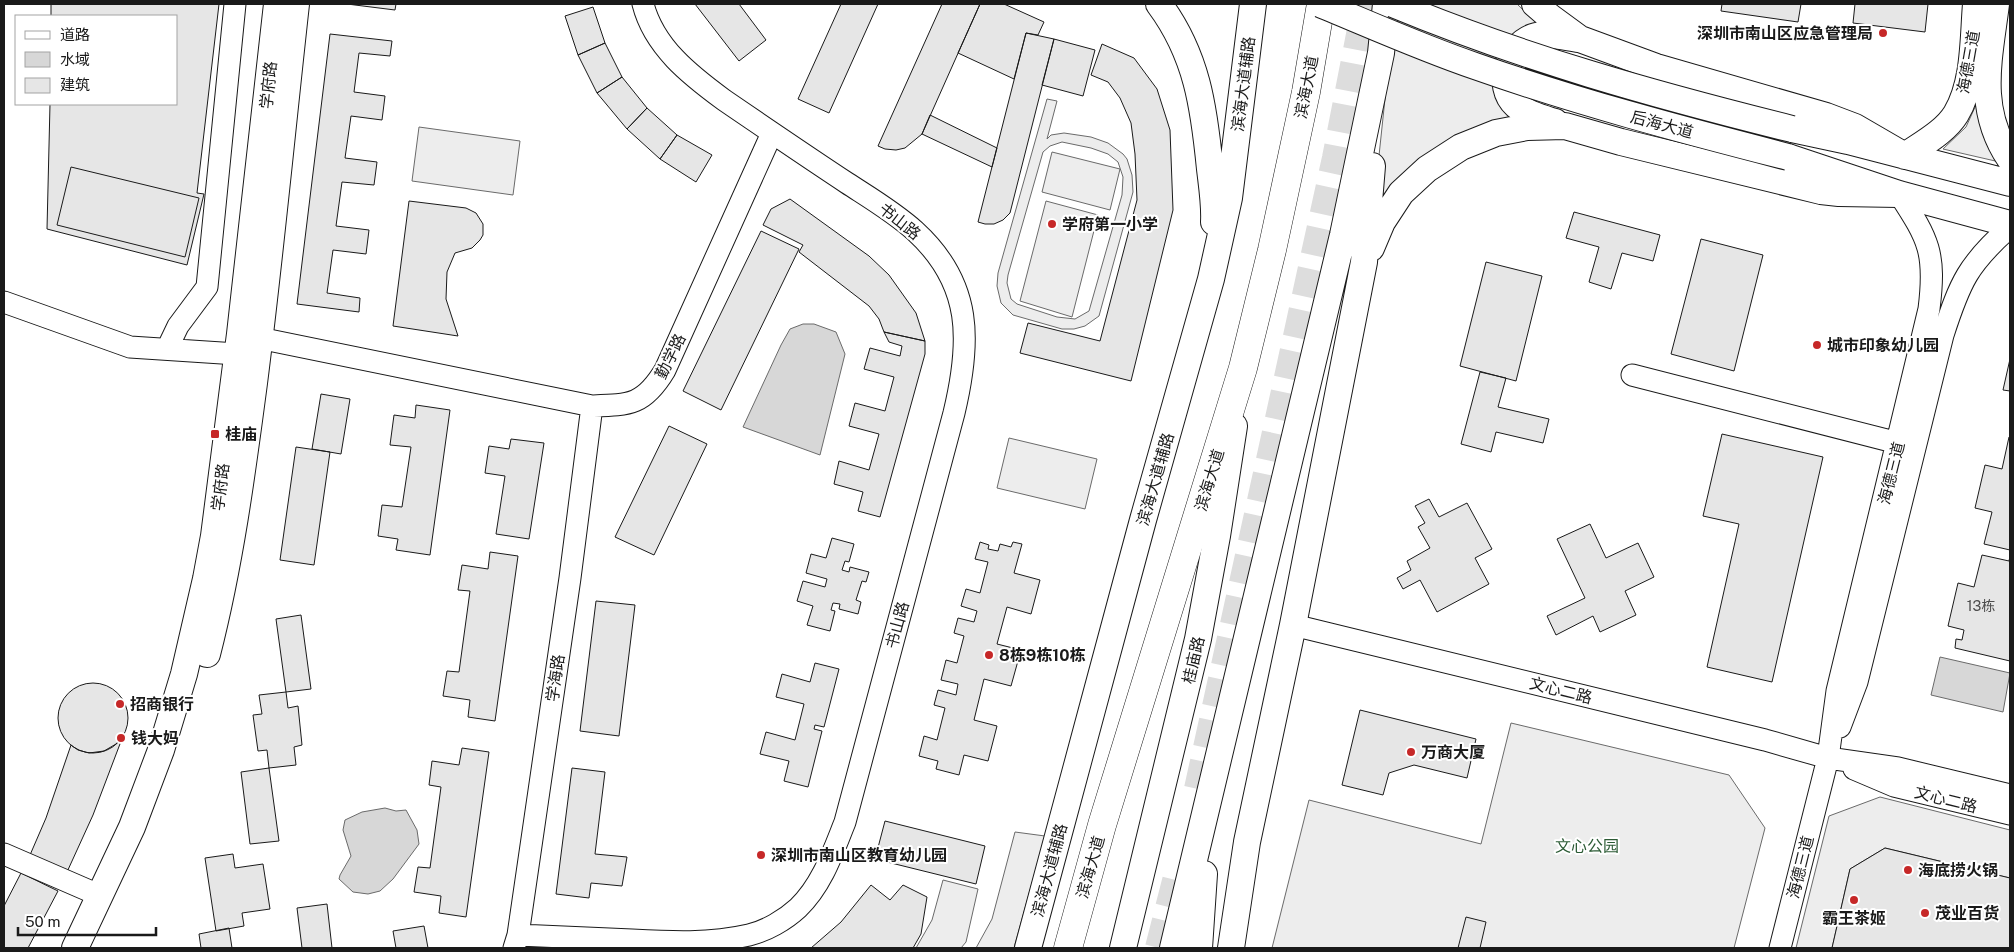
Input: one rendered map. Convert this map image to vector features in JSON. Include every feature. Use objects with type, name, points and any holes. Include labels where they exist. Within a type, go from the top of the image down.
[{"type":"highway","name":"滨海大道","points":[[1068,948],[1102,825],[1243,368],[1272,250],[1304,101],[1320,4]]},
{"type":"main road","name":"学府路","points":[[94,948],[117,903],[149,828],[177,752],[201,675],[224,584],[233,537],[245,342],[277,4]]},
{"type":"main road","name":"学府路","points":[[75,948],[101,896],[139,810],[161,750],[184,674],[214,536],[296,4]]},
{"type":"main road","points":[[1159,4],[1176,31],[1190,61],[1201,96],[1214,217],[1211,279]]},
{"type":"main road","name":"滨海大道辅路","points":[[1028,948],[1140,529],[1211,279],[1229,198],[1253,4]]},
{"type":"main road","name":"后海大道","points":[[1320,4],[1436,52],[1520,82],[1627,114],[1788,157],[1899,194],[2010,225]]},
{"type":"main road","points":[[1231,948],[1248,842],[1293,625],[1364,262],[1386,4]]},
{"type":"main road","name":"后海大道","points":[[1393,4],[1454,29],[1533,57],[1625,85],[2010,183]]},
{"type":"main road","points":[[1535,4],[1580,39]]},
{"type":"main road","name":"海德三道","points":[[1906,156],[1939,132],[1955,114],[1966,92],[1976,4]]},
{"type":"main road","name":"海德三道","points":[[1996,4],[1988,69],[1988,98],[1994,132],[2010,160]]},
{"type":"main road","points":[[1899,194],[1821,191],[1621,142],[1565,126],[1527,112],[1516,105],[1509,97],[1506,85],[1507,72],[1510,59],[1519,45],[1532,38],[1553,35],[1580,39],[1656,67],[1826,116],[1855,127],[1906,156]]},
{"type":"main road","points":[[1173,948],[1343,235],[1381,53]]},
{"type":"main road","points":[[1364,262],[1382,222],[1401,193],[1427,168],[1461,147],[1496,134],[1527,128],[1565,126]]},
{"type":"main road","name":"桂庙路","points":[[1123,948],[1198,639],[1217,536],[1243,368]]},
{"type":"main road","points":[[1199,948],[1207,810]]},
{"type":"main road","points":[[1212,948],[1248,842]]},
{"type":"street","points":[[167,349],[178,326],[207,287],[235,4]]},
{"type":"street","points":[[643,4],[656,36],[677,62],[699,81],[772,134]]},
{"type":"street","name":"勤学路","points":[[4,302],[130,347],[167,349],[245,342],[592,406],[628,404],[642,398],[655,387],[665,370],[772,134]]},
{"type":"street","name":"书山路","points":[[516,942],[674,942],[726,939],[750,935],[776,924],[798,908],[820,878],[832,855],[845,822],[957,399],[966,344],[964,317],[956,290],[946,269],[932,248],[894,214],[772,134]]},
{"type":"street","name":"海德三道","points":[[1899,194],[1923,233],[1930,249],[1932,265],[1929,309],[1907,445]]},
{"type":"street","name":"海德三道","points":[[1780,948],[1828,758],[1837,691],[1907,445],[1958,290],[1973,263],[2010,225]]},
{"type":"street","points":[[1632,375],[1907,445]]},
{"type":"street","name":"学海路","points":[[516,942],[570,578],[592,406]]},
{"type":"street","name":"文心二路","points":[[1293,625],[1747,736],[1828,758],[1898,768],[2010,795]]},
{"type":"street","name":"文心二路","points":[[1828,758],[1894,786],[2010,814]]},
{"type":"street","points":[[4,854],[101,896]]},
{"type":"shaded area","points":[[1395,4],[1517,4],[1540,26],[1514,39],[1517,123],[1372,222]]},
{"type":"shaded area","points":[[1047,99],[1057,101],[1047,139],[1051,135],[1064,133],[1091,137],[1108,143],[1127,159],[1132,175],[1133,192],[1099,316],[1085,326],[1074,329],[1062,329],[1013,315],[1001,303],[997,286],[998,273]],"holes":[[[1062,142],[1091,148],[1108,154],[1118,162],[1123,177],[1122,195],[1089,311],[1075,319],[1057,317],[1017,304],[1011,299],[1007,283],[1008,275],[1043,152],[1050,146]]]},
{"type":"shaded area","points":[[1976,105],[2004,163],[1943,149],[1966,127]]},
{"type":"shaded area","points":[[419,127],[520,141],[513,195],[412,181]]},
{"type":"shaded area","points":[[1052,152],[1120,169],[1110,210],[1042,192]]},
{"type":"shaded area","points":[[1046,201],[1098,215],[1072,317],[1020,301]]},
{"type":"shaded area","points":[[1009,438],[1097,459],[1085,509],[997,488]]},
{"type":"shaded area","name":"文心公园","points":[[1511,723],[1729,775],[1765,828],[1734,948],[1272,948],[1309,800],[1481,844]]},
{"type":"shaded area","points":[[1880,797],[2010,830],[2010,878],[1885,848],[1850,869],[1832,948],[1796,948],[1829,816]]},
{"type":"shaded area","points":[[1015,832],[1045,836],[1014,948],[976,948],[992,919]]},
{"type":"shaded area","points":[[943,880],[978,889],[966,942],[961,948],[916,948],[932,920]]},
{"type":"water","points":[[803,324],[814,324],[836,332],[845,354],[820,455],[743,427],[790,329]]},
{"type":"water","points":[[1940,657],[2010,673],[2003,712],[1931,695]]},
{"type":"water","points":[[385,808],[396,811],[406,810],[417,830],[419,844],[393,879],[380,891],[368,894],[353,892],[339,879],[351,856],[343,830],[345,820],[362,812]]},
{"type":"building","points":[[51,4],[219,4],[197,193],[204,194],[187,265],[47,229],[50,105],[178,105],[178,15],[51,15]]},
{"type":"building","points":[[347,4],[396,4],[395,10]]},
{"type":"building","points":[[695,4],[739,4],[766,40],[739,61]]},
{"type":"building","points":[[841,4],[878,4],[829,113],[798,99]]},
{"type":"building","points":[[942,4],[980,4],[922,134],[905,148],[896,150],[885,149],[878,146]]},
{"type":"building","points":[[980,4],[1004,4],[1044,22],[1038,35],[1026,33],[1014,79],[958,53]]},
{"type":"building","points":[[1722,4],[1801,4],[1798,22],[1721,11]]},
{"type":"building","points":[[1855,4],[1928,4],[1925,32],[1853,23]]},
{"type":"building","points":[[593,7],[605,43],[578,55],[565,16]]},
{"type":"building","points":[[1026,33],[1054,39],[1010,213],[1003,220],[994,224],[985,224],[978,222]]},
{"type":"building","points":[[330,34],[392,41],[390,56],[359,53],[354,92],[385,96],[382,120],[351,116],[345,158],[377,162],[374,185],[342,182],[336,226],[369,230],[366,254],[333,250],[327,293],[360,298],[359,312],[297,304]]},
{"type":"building","points":[[1054,39],[1095,50],[1083,96],[1042,85]]},
{"type":"building","points":[[605,43],[622,77],[597,93],[578,55]]},
{"type":"building","points":[[1102,44],[1134,58],[1157,89],[1170,130],[1173,210],[1131,381],[1020,353],[1028,323],[1100,341],[1137,200],[1135,154],[1131,123],[1120,98],[1108,82],[1091,75]]},
{"type":"building","points":[[622,77],[647,108],[627,129],[597,93]]},
{"type":"building","points":[[647,108],[677,135],[660,159],[627,129]]},
{"type":"building","points":[[930,115],[997,148],[992,167],[922,134]]},
{"type":"building","points":[[677,135],[712,155],[696,182],[660,159]]},
{"type":"building","points":[[71,167],[199,198],[185,257],[57,225]]},
{"type":"building","points":[[790,199],[869,256],[889,275],[916,313],[925,341],[884,332],[879,319],[869,306],[799,252],[803,245],[763,225],[771,209]]},
{"type":"building","points":[[409,201],[466,208],[476,213],[483,224],[483,235],[480,240],[472,248],[455,253],[447,272],[446,299],[458,336],[393,326]]},
{"type":"building","points":[[1574,212],[1660,235],[1653,261],[1622,253],[1611,289],[1589,282],[1599,247],[1566,238]]},
{"type":"building","points":[[761,231],[799,249],[721,410],[683,391]]},
{"type":"building","points":[[1701,239],[1763,255],[1734,371],[1671,354]]},
{"type":"building","points":[[1486,262],[1542,276],[1516,381],[1460,366]]},
{"type":"building","points":[[884,332],[925,341],[925,354],[880,517],[858,511],[863,492],[834,484],[839,461],[869,470],[879,434],[849,426],[855,403],[885,411],[894,377],[864,369],[870,348],[900,356],[902,346],[889,342]]},
{"type":"building","points":[[2010,359],[2010,391],[2003,390]]},
{"type":"building","points":[[1480,372],[1506,378],[1498,407],[1549,419],[1543,443],[1496,432],[1491,452],[1461,444]]},
{"type":"building","points":[[321,394],[350,399],[341,454],[312,449]]},
{"type":"building","points":[[416,405],[450,410],[430,555],[396,550],[398,539],[378,536],[382,505],[402,507],[411,447],[390,445],[394,415],[415,418]]},
{"type":"building","points":[[669,426],[707,444],[654,555],[615,537]]},
{"type":"building","points":[[1722,434],[1823,457],[1772,682],[1707,667],[1739,524],[1703,516]]},
{"type":"building","points":[[2009,437],[2010,550],[1984,544],[1992,512],[1975,508],[1985,465],[2002,469]]},
{"type":"building","points":[[511,439],[544,443],[529,539],[496,534],[505,476],[485,473],[489,446],[509,449]]},
{"type":"building","points":[[296,447],[330,452],[314,565],[280,560]]},
{"type":"building","points":[[1429,499],[1439,517],[1467,503],[1492,549],[1475,558],[1489,584],[1437,612],[1420,580],[1403,589],[1397,578],[1411,570],[1407,561],[1430,548],[1418,527],[1425,523],[1415,506]]},
{"type":"building","points":[[1590,524],[1606,558],[1638,543],[1654,577],[1625,591],[1636,615],[1600,632],[1593,616],[1556,635],[1547,616],[1585,598],[1557,539]]},
{"type":"building","points":[[832,538],[854,544],[849,562],[845,561],[842,570],[849,572],[850,567],[869,572],[866,582],[862,581],[856,600],[861,602],[858,614],[839,609],[840,604],[833,603],[831,610],[835,611],[830,631],[807,625],[813,606],[797,601],[803,581],[825,587],[827,579],[806,573],[811,554],[826,558]]},
{"type":"building","name":"8栋9栋10栋","points":[[980,542],[989,545],[988,549],[998,551],[1000,544],[1011,547],[1013,542],[1022,544],[1014,573],[1040,580],[1031,614],[1007,607],[997,644],[1021,650],[1011,686],[984,679],[974,720],[997,726],[988,761],[964,755],[959,775],[936,769],[938,761],[919,756],[924,736],[937,740],[945,708],[934,705],[938,690],[956,695],[958,684],[941,680],[946,660],[957,663],[964,636],[954,633],[958,618],[974,622],[977,611],[961,606],[966,589],[980,593],[988,562],[975,559]]},
{"type":"building","points":[[490,552],[518,556],[495,721],[468,717],[470,700],[443,696],[447,671],[459,672],[470,591],[458,590],[462,565],[488,569]]},
{"type":"building","points":[[1982,555],[2009,561],[2010,556],[2010,661],[1955,648],[1956,639],[1962,640],[1964,630],[1948,626],[1958,583],[1974,587]]},
{"type":"building","points":[[596,601],[635,605],[619,736],[580,731]]},
{"type":"building","points":[[301,615],[311,689],[286,692],[276,619]]},
{"type":"building","points":[[815,663],[839,669],[824,727],[815,725],[814,729],[822,731],[808,787],[784,781],[789,761],[760,754],[766,732],[795,740],[804,704],[776,697],[782,674],[810,682]]},
{"type":"building","points":[[93,683],[106,686],[118,693],[125,705],[128,718],[125,731],[118,743],[106,750],[93,753],[80,750],[68,743],[61,731],[58,718],[61,705],[68,693],[80,686]]},
{"type":"building","points":[[286,692],[288,708],[298,706],[302,745],[294,747],[296,765],[269,768],[267,750],[258,751],[253,715],[262,714],[259,695]]},
{"type":"building","name":"万商大厦","points":[[1360,710],[1476,739],[1467,778],[1414,765],[1389,773],[1383,795],[1342,785]]},
{"type":"building","points":[[123,736],[93,815],[67,872],[30,855],[46,818],[71,745],[78,750],[89,753],[104,751],[116,744]]},
{"type":"building","points":[[462,748],[489,752],[466,917],[439,913],[441,896],[414,892],[418,867],[430,868],[441,787],[429,785],[432,761],[459,765]]},
{"type":"building","points":[[269,768],[279,841],[250,844],[241,772]]},
{"type":"building","points":[[572,768],[605,772],[595,854],[627,857],[622,886],[591,883],[589,898],[556,894]]},
{"type":"building","points":[[885,821],[985,846],[976,884],[875,859]]},
{"type":"building","name":"茂业百货","points":[[1885,848],[2010,878],[2010,948],[1832,948],[1850,869]]},
{"type":"building","points":[[233,854],[235,868],[263,864],[270,909],[242,913],[244,926],[216,931],[205,858]]},
{"type":"building","points":[[21,873],[58,891],[28,948],[4,948],[4,906]]},
{"type":"building","points":[[871,885],[890,900],[903,885],[927,897],[921,934],[913,948],[811,948],[841,922]]},
{"type":"building","points":[[327,904],[332,948],[302,948],[297,908]]},
{"type":"building","points":[[1466,917],[1486,922],[1480,948],[1458,948]]},
{"type":"building","points":[[424,926],[428,948],[396,948],[393,931]]},
{"type":"building","points":[[229,928],[232,948],[201,948],[199,934]]},
{"type":"tunnel","points":[[1198,789],[1336,158],[1366,4]]},
{"type":"tunnel","points":[[1159,948],[1177,877]]},
{"type":"place","name":"深圳市南山区应急管理局","points":[[1883,33]]},
{"type":"place","name":"学府第一小学","points":[[1052,224]]},
{"type":"place","name":"城市印象幼儿园","points":[[1817,345]]},
{"type":"place","name":"桂庙","points":[[215,434]]},
{"type":"place","name":"8栋9栋10栋","points":[[989,655]]},
{"type":"place","name":"招商银行","points":[[120,704]]},
{"type":"place","name":"钱大妈","points":[[121,738]]},
{"type":"place","name":"万商大厦","points":[[1411,752]]},
{"type":"place","name":"深圳市南山区教育幼儿园","points":[[761,855]]},
{"type":"place","name":"海底捞火锅","points":[[1908,870]]},
{"type":"place","name":"霸王茶姬","points":[[1854,900]]},
{"type":"place","name":"茂业百货","points":[[1925,913]]}]
